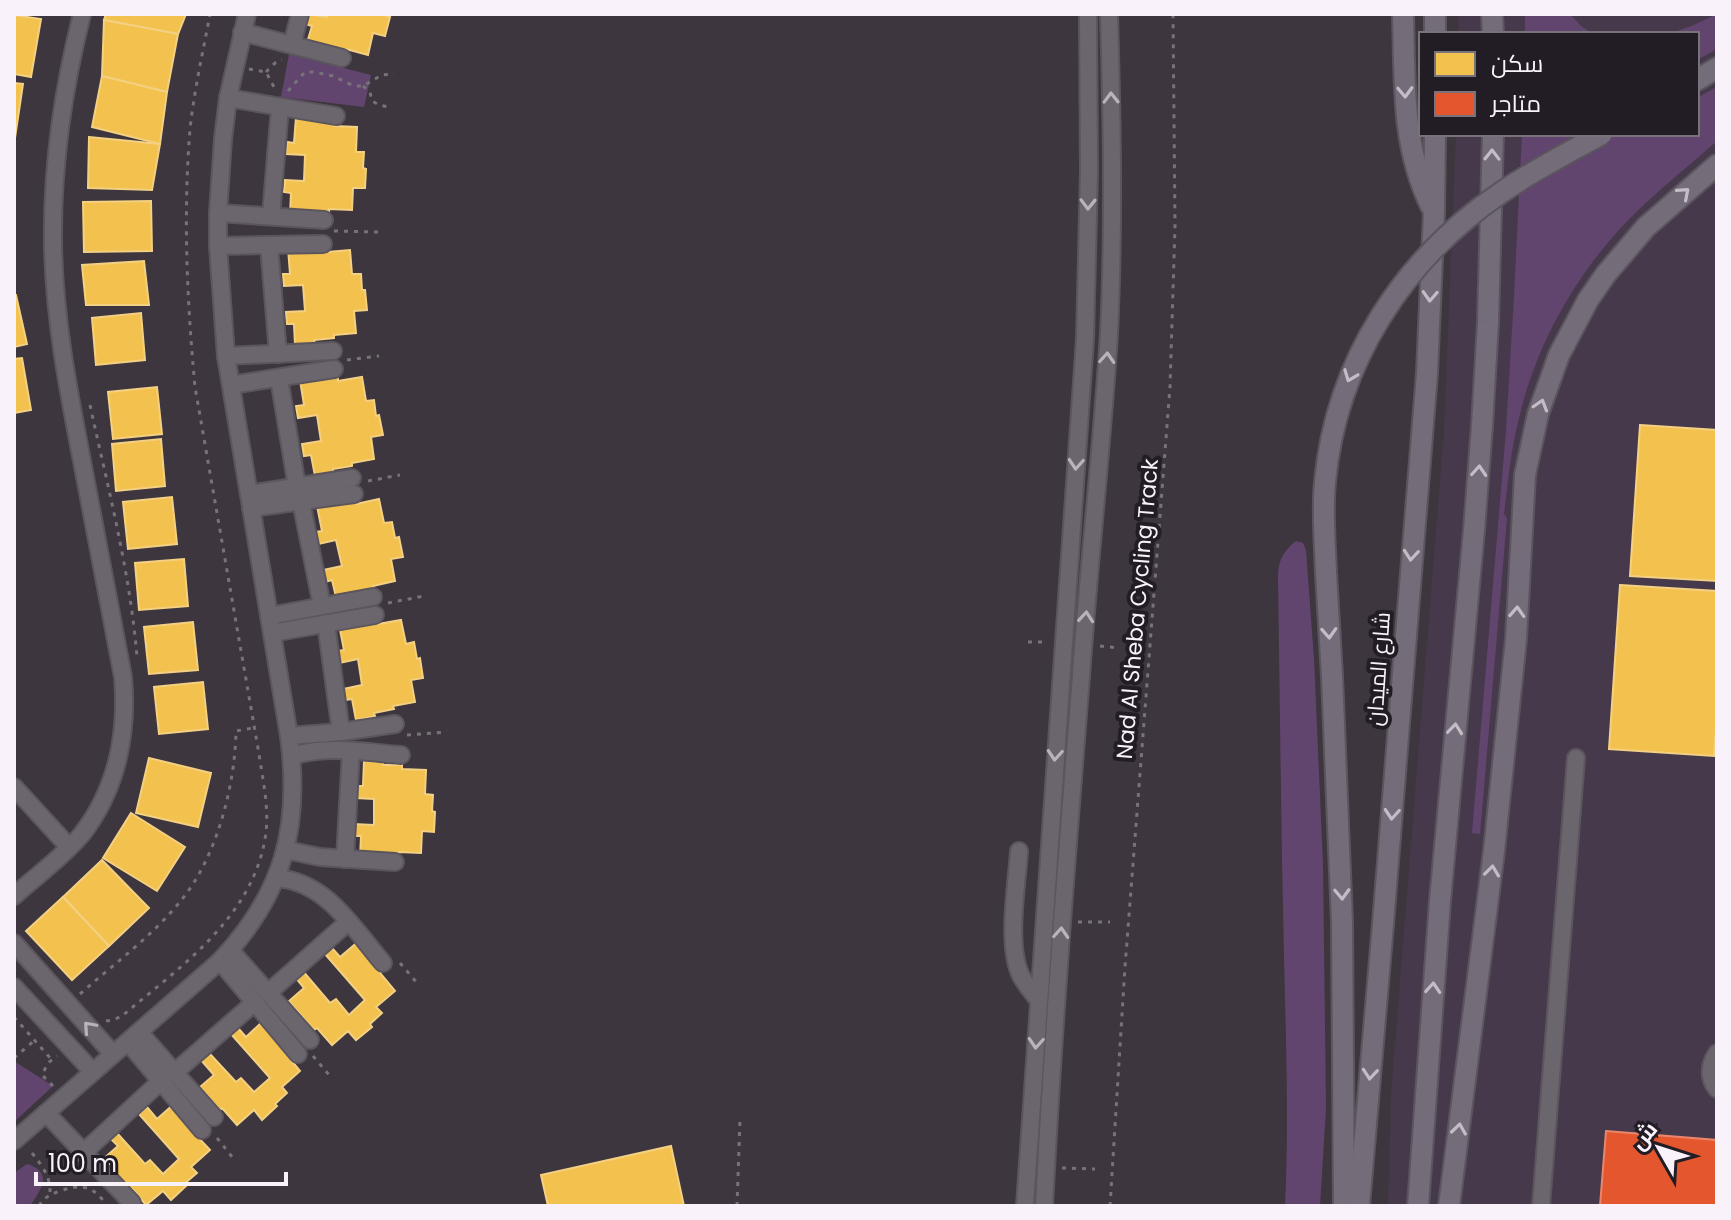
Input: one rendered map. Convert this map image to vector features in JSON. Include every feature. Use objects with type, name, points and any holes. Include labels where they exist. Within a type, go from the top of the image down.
[{"type":"main road","points":[[1403,14],[1410,145],[1434,212]]},
{"type":"main road","points":[[1699,79],[1717,68]]},
{"type":"main road","name":"شارع الميدان","points":[[1359,1206],[1427,373],[1435,136]]},
{"type":"main road","points":[[1418,1206],[1442,871],[1481,441],[1493,136]]},
{"type":"main road","points":[[1344,1206],[1343,936],[1324,542],[1325,483],[1334,425],[1352,370],[1365,343],[1387,305],[1413,270],[1454,228],[1502,192],[1599,136]]},
{"type":"main road","points":[[1449,1206],[1494,851],[1516,639],[1525,475],[1538,414],[1572,327],[1606,274],[1646,227],[1717,165]]},
{"type":"street","points":[[14,896],[69,847],[93,818],[118,760],[125,719],[123,677],[64,369],[55,287],[57,154],[67,81],[82,14]]},
{"type":"street","points":[[14,1141],[225,956],[251,925],[276,878],[286,850],[293,806],[292,756],[226,356],[218,246],[228,98],[247,14]]},
{"type":"street","points":[[292,53],[300,14]]},
{"type":"street","points":[[1025,1206],[1085,339],[1089,171],[1088,14]]},
{"type":"street","points":[[1044,1206],[1065,878],[1109,332],[1112,162],[1109,14]]},
{"type":"street","points":[[242,32],[292,53],[342,58]]},
{"type":"street","points":[[228,98],[336,116]]},
{"type":"street","points":[[271,216],[280,107]]},
{"type":"street","points":[[218,213],[324,220]]},
{"type":"street","points":[[218,246],[323,244]]},
{"type":"street","points":[[269,245],[278,354]]},
{"type":"street","points":[[226,356],[333,351]]},
{"type":"street","points":[[231,385],[334,369]]},
{"type":"street","points":[[279,378],[322,606]]},
{"type":"street","points":[[250,501],[353,486]]},
{"type":"street","points":[[269,616],[373,597]]},
{"type":"street","points":[[272,633],[375,615]]},
{"type":"street","points":[[326,623],[341,732]]},
{"type":"street","points":[[289,736],[395,724]]},
{"type":"street","points":[[292,756],[322,749],[401,755]]},
{"type":"street","points":[[345,859],[351,751]]},
{"type":"street","points":[[1541,1206],[1576,758]]},
{"type":"street","points":[[14,787],[69,847]]},
{"type":"street","points":[[286,850],[320,857],[395,862]]},
{"type":"street","points":[[1019,851],[1013,926],[1015,954],[1020,973],[1039,1001]]},
{"type":"street","points":[[276,878],[300,882],[318,891],[383,963]]},
{"type":"street","points":[[83,1153],[348,922]]},
{"type":"street","points":[[14,943],[113,1054]]},
{"type":"street","points":[[225,956],[261,997],[310,1040]]},
{"type":"street","points":[[27,1001],[48,982]]},
{"type":"street","points":[[14,987],[93,1072]]},
{"type":"street","points":[[261,997],[298,1054]]},
{"type":"street","points":[[133,1037],[168,1077],[214,1117]]},
{"type":"street","points":[[1717,1053],[1710,1075],[1717,1089]]},
{"type":"street","points":[[168,1077],[202,1130]]},
{"type":"street","points":[[46,1113],[132,1203]]},
{"type":"path","points":[[98,1019],[118,1019],[200,950],[228,919],[251,884],[266,837],[266,801],[255,728],[225,567],[190,341],[187,186],[190,126],[210,14]]},
{"type":"path","name":"Nad Al Sheba Cycling Track","points":[[1110,1206],[1125,967],[1170,387],[1175,226],[1173,14]]},
{"type":"path","points":[[266,72],[292,53]]},
{"type":"path","points":[[234,66],[266,72]]},
{"type":"path","points":[[300,66],[305,72]]},
{"type":"path","points":[[266,72],[275,90],[282,94],[289,91],[305,72],[333,76],[354,86],[363,86],[382,75],[394,74]]},
{"type":"path","points":[[363,86],[370,92],[372,101],[389,107]]},
{"type":"path","points":[[1028,642],[1046,642]]},
{"type":"path","points":[[1084,645],[1120,648]]},
{"type":"path","points":[[77,996],[163,921],[184,897],[203,868],[214,843],[232,775],[236,731],[255,728]]},
{"type":"path","points":[[1078,922],[1110,922]]},
{"type":"path","points":[[14,1017],[52,1060]]},
{"type":"path","points":[[14,1058],[35,1040]]},
{"type":"path","points":[[53,1086],[42,1075],[60,1054]]},
{"type":"path","points":[[737,1206],[740,1119]]},
{"type":"path","points":[[32,1153],[47,1172],[50,1195]]},
{"type":"path","points":[[1046,1167],[1095,1169]]},
{"type":"path","points":[[39,1206],[43,1199],[72,1187],[86,1187],[98,1194],[107,1206]]},
{"type":"shaded area","points":[[1458,14],[1717,14],[1717,1206],[1388,1206],[1391,1095],[1444,431],[1456,136],[1699,136],[1699,32],[1459,32]]},
{"type":"shaded area","points":[[1525,14],[1570,14],[1590,32],[1525,32]]},
{"type":"shaded area","points":[[1717,14],[1717,49],[1699,59],[1699,32],[1675,32]]},
{"type":"shaded area","points":[[289,54],[371,75],[364,107],[281,97]]},
{"type":"shaded area","points":[[1717,87],[1717,141],[1641,207],[1585,272],[1545,342],[1526,392],[1514,441],[1504,514],[1507,518],[1480,834],[1472,833],[1506,431],[1522,136],[1699,136],[1699,97]]},
{"type":"shaded area","points":[[1296,541],[1303,543],[1306,550],[1323,864],[1326,1108],[1320,1206],[1285,1206],[1287,1082],[1278,579],[1282,558]]},
{"type":"shaded area","points":[[14,1061],[53,1086],[14,1122]]},
{"type":"shaded area","points":[[27,1164],[40,1172],[43,1182],[30,1206],[14,1206],[14,1173]]},
{"type":"building: سكن","points":[[106,14],[186,14],[178,34],[104,20]]},
{"type":"building: سكن","points":[[307,14],[327,17],[327,14],[388,14],[390,17],[385,36],[373,33],[368,55],[346,49],[345,52],[306,46],[312,26],[305,24]]},
{"type":"building: سكن","points":[[14,15],[41,19],[31,77],[14,74]]},
{"type":"building: سكن","points":[[104,20],[178,34],[167,92],[102,76]]},
{"type":"building: سكن","points":[[102,76],[167,92],[160,144],[92,127]]},
{"type":"building: سكن","points":[[14,83],[23,84],[15,138],[14,138]]},
{"type":"building: سكن","points":[[296,117],[334,122],[334,126],[357,127],[356,152],[364,152],[365,188],[353,188],[352,210],[329,209],[329,212],[290,214],[291,193],[284,192],[285,180],[304,181],[305,155],[286,154],[287,142],[294,143]]},
{"type":"building: سكن","points":[[89,137],[160,144],[152,190],[88,188]]},
{"type":"building: سكن","points":[[151,201],[152,251],[84,252],[83,202]]},
{"type":"building: سكن","points":[[288,248],[327,248],[327,252],[350,250],[352,274],[361,274],[367,310],[354,311],[356,333],[295,345],[294,324],[287,324],[286,312],[305,311],[303,285],[284,286],[283,274],[290,274]]},
{"type":"building: سكن","points":[[144,261],[149,305],[86,305],[82,265]]},
{"type":"building: سكن","points":[[14,295],[27,344],[14,347]]},
{"type":"building: سكن","points":[[141,313],[145,360],[96,365],[92,318]]},
{"type":"building: سكن","points":[[22,358],[31,410],[14,413],[14,359]]},
{"type":"building: سكن","points":[[318,377],[319,380],[338,377],[338,381],[362,377],[366,401],[374,400],[383,435],[371,437],[374,459],[315,476],[311,455],[304,456],[302,444],[321,441],[317,415],[298,418],[296,406],[304,405],[300,380]]},
{"type":"building: سكن","points":[[157,387],[162,434],[113,439],[108,392]]},
{"type":"building: سكن","points":[[1640,425],[1717,430],[1717,581],[1630,576]]},
{"type":"building: سكن","points":[[161,439],[165,486],[116,491],[112,444]]},
{"type":"building: سكن","points":[[172,497],[177,544],[128,549],[123,502]]},
{"type":"building: سكن","points":[[379,499],[384,523],[392,522],[403,557],[391,559],[395,581],[373,586],[374,589],[337,601],[332,580],[325,582],[323,570],[342,566],[336,540],[318,544],[315,532],[322,531],[317,506]]},
{"type":"building: سكن","points":[[184,559],[188,606],[139,610],[135,563]]},
{"type":"building: سكن","points":[[1620,585],[1717,591],[1714,756],[1609,749]]},
{"type":"building: سكن","points":[[401,620],[406,644],[414,642],[417,659],[420,658],[423,678],[411,680],[415,702],[393,706],[394,709],[356,720],[352,699],[345,700],[343,689],[362,685],[358,659],[339,663],[337,651],[344,650],[339,625]]},
{"type":"building: سكن","points":[[193,622],[198,670],[149,674],[144,627]]},
{"type":"building: سكن","points":[[203,682],[208,729],[159,734],[154,687]]},
{"type":"building: سكن","points":[[149,758],[211,773],[198,827],[136,813]]},
{"type":"building: سكن","points":[[364,761],[402,765],[402,769],[426,770],[425,794],[433,795],[434,832],[422,831],[421,853],[399,852],[399,856],[360,858],[361,836],[353,836],[354,824],[374,825],[374,799],[356,798],[356,786],[363,786]]},
{"type":"building: سكن","points":[[131,813],[185,847],[157,891],[103,858]]},
{"type":"building: سكن","points":[[102,860],[149,908],[109,946],[63,897]]},
{"type":"building: سكن","points":[[63,897],[109,946],[72,980],[26,931]]},
{"type":"building: سكن","points":[[359,941],[384,970],[380,973],[395,991],[376,1007],[382,1013],[370,1024],[372,1027],[356,1040],[348,1031],[332,1045],[289,1001],[304,988],[295,977],[303,971],[330,1003],[336,999],[349,1015],[365,1000],[325,954],[332,948],[340,957]]},
{"type":"building: سكن","points":[[262,1022],[288,1051],[285,1053],[300,1071],[282,1087],[287,1093],[262,1120],[254,1110],[237,1125],[200,1087],[214,1075],[201,1060],[209,1053],[236,1082],[241,1078],[254,1092],[270,1078],[231,1034],[238,1028],[246,1037]]},
{"type":"building: سكن","points":[[174,1104],[198,1130],[194,1133],[210,1150],[191,1167],[197,1173],[171,1200],[163,1191],[146,1205],[102,1160],[118,1146],[111,1139],[117,1133],[145,1164],[150,1160],[163,1174],[179,1159],[139,1114],[147,1107],[157,1119]]},
{"type":"building: سكن","points":[[671,1146],[684,1206],[548,1206],[541,1175]]},
{"type":"building: متاجر","points":[[1606,1131],[1717,1140],[1717,1206],[1600,1206]]}]
